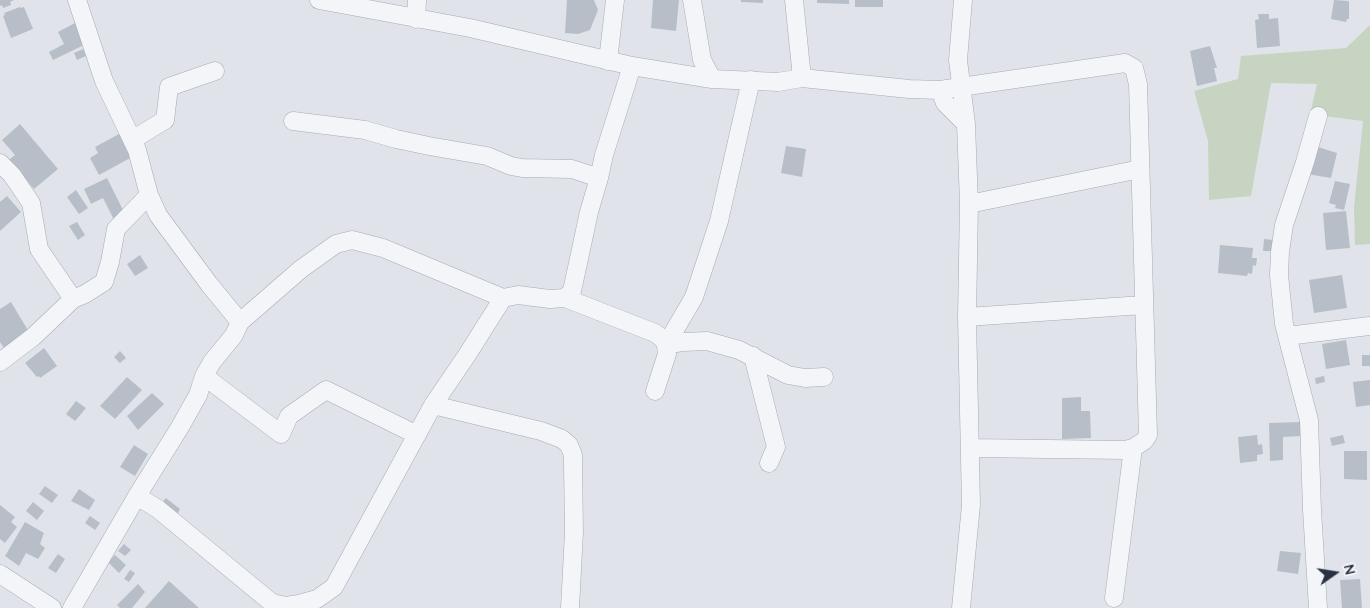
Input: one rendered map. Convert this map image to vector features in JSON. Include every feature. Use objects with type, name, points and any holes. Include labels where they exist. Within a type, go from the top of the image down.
[{"type":"street","points":[[77,0],[104,81],[137,150],[149,195],[158,214],[209,284],[240,322]]},
{"type":"street","points":[[319,0],[500,34],[632,66],[712,79],[778,82],[802,78],[909,89],[940,90],[1124,63],[1134,68],[1138,84],[1148,435],[1144,441],[1133,448],[1125,450],[971,448]]},
{"type":"street","points":[[416,19],[418,0]]},
{"type":"street","points":[[608,61],[616,0]]},
{"type":"street","points":[[692,0],[702,60],[712,79]]},
{"type":"street","points":[[794,0],[802,78]]},
{"type":"street","points":[[960,608],[971,505],[967,317],[970,204],[966,124],[958,60],[962,0]]},
{"type":"street","points":[[566,298],[572,290],[589,212],[609,138],[632,66]]},
{"type":"street","points":[[132,140],[166,120],[169,87],[216,71]]},
{"type":"street","points":[[666,345],[694,297],[716,230],[751,80]]},
{"type":"street","points":[[940,90],[945,103],[966,124]]},
{"type":"street","points":[[1318,116],[1284,225],[1280,252],[1284,324],[1310,420],[1312,510],[1318,608]]},
{"type":"street","points":[[293,121],[365,130],[396,139],[487,156],[511,166],[572,170],[599,178]]},
{"type":"street","points":[[0,163],[12,175],[31,203],[39,249],[73,299]]},
{"type":"street","points":[[970,204],[1140,170]]},
{"type":"street","points":[[0,362],[33,337],[73,299],[86,294],[104,282],[116,229],[149,195]]},
{"type":"street","points":[[72,608],[198,395],[204,376],[212,362],[234,335],[240,322],[301,269],[336,244],[352,240],[383,248],[503,298],[518,295],[550,299],[566,298],[655,333],[663,339],[667,354],[655,391]]},
{"type":"street","points":[[137,496],[158,509],[272,603],[286,606],[317,599],[334,587],[433,405],[468,355],[503,298]]},
{"type":"street","points":[[967,317],[1143,305]]},
{"type":"street","points":[[1287,336],[1370,326]]},
{"type":"street","points":[[666,345],[707,341],[739,350],[788,375],[805,378],[824,377]]},
{"type":"street","points":[[753,356],[776,447],[769,463]]},
{"type":"street","points":[[204,376],[281,434],[289,416],[326,390],[416,435]]},
{"type":"street","points":[[433,405],[541,431],[562,439],[569,445],[574,465],[574,532],[570,608]]},
{"type":"street","points":[[1114,598],[1133,448]]},
{"type":"street","points":[[0,574],[52,608]]},
{"type":"green space","points":[[1370,25],[1370,244],[1355,245],[1354,207],[1363,121],[1324,116],[1311,110],[1317,84],[1271,83],[1251,196],[1209,200],[1208,141],[1194,91],[1238,79],[1241,56],[1346,48]]},
{"type":"building","points":[[0,0],[14,0],[10,2],[11,5],[3,8],[2,5],[0,6]]},
{"type":"building","points":[[567,0],[594,0],[598,10],[590,30],[578,34],[565,33]]},
{"type":"building","points":[[653,0],[679,0],[676,31],[651,28]]},
{"type":"building","points":[[741,0],[763,0],[763,3],[741,2]]},
{"type":"building","points":[[817,0],[849,0],[849,4],[817,3]]},
{"type":"building","points":[[855,0],[883,0],[883,7],[855,7]]},
{"type":"building","points":[[1334,0],[1349,1],[1349,19],[1346,22],[1331,19]]},
{"type":"building","points":[[24,7],[33,29],[11,38],[3,16],[5,15],[4,13]]},
{"type":"building","points":[[1258,14],[1269,14],[1269,19],[1278,18],[1280,46],[1257,48],[1255,20],[1259,19]]},
{"type":"building","points":[[75,23],[86,44],[53,60],[49,52],[64,44],[58,32]]},
{"type":"building","points":[[1210,46],[1217,68],[1214,68],[1217,81],[1197,86],[1190,51]]},
{"type":"building","points":[[83,49],[86,56],[77,60],[74,53]]},
{"type":"building","points":[[20,124],[58,169],[34,189],[9,160],[15,155],[2,140]]},
{"type":"building","points":[[119,134],[132,157],[99,175],[90,158],[98,153],[95,147]]},
{"type":"building","points":[[786,146],[806,149],[802,177],[781,173]]},
{"type":"building","points":[[1318,147],[1337,153],[1331,178],[1307,174]]},
{"type":"building","points":[[107,178],[125,214],[114,220],[103,198],[91,204],[84,189]]},
{"type":"building","points":[[1335,181],[1350,184],[1344,210],[1335,208],[1336,205],[1329,203]]},
{"type":"building","points":[[76,190],[88,208],[79,214],[67,197]]},
{"type":"building","points":[[7,196],[21,212],[0,231],[0,202]]},
{"type":"building","points":[[1346,211],[1350,248],[1326,250],[1323,213]]},
{"type":"building","points":[[77,222],[85,235],[78,240],[69,226]]},
{"type":"building","points":[[1264,239],[1273,240],[1273,251],[1263,251]]},
{"type":"building","points":[[1220,245],[1253,248],[1252,258],[1257,258],[1256,266],[1253,265],[1252,274],[1248,273],[1247,276],[1218,273]]},
{"type":"building","points":[[140,255],[148,268],[135,276],[127,264]]},
{"type":"building","points":[[1342,275],[1347,308],[1314,313],[1309,280]]},
{"type":"building","points":[[11,302],[29,332],[4,348],[0,342],[0,309]]},
{"type":"building","points":[[1346,340],[1350,365],[1326,369],[1322,344]]},
{"type":"building","points":[[44,348],[57,366],[40,378],[25,363]]},
{"type":"building","points":[[120,351],[126,358],[120,363],[114,357]]},
{"type":"building","points":[[1362,355],[1370,355],[1370,366],[1362,366]]},
{"type":"building","points":[[1324,376],[1325,382],[1316,384],[1315,378]]},
{"type":"building","points":[[127,377],[142,390],[115,419],[100,406]]},
{"type":"building","points":[[1370,380],[1370,405],[1356,407],[1353,382]]},
{"type":"building","points":[[152,393],[164,404],[138,430],[127,416]]},
{"type":"building","points":[[1081,397],[1081,411],[1090,411],[1091,438],[1062,439],[1062,398]]},
{"type":"building","points":[[76,401],[86,408],[75,421],[66,414]]},
{"type":"building","points":[[1301,422],[1301,436],[1283,437],[1283,460],[1270,461],[1269,423]]},
{"type":"building","points":[[1257,435],[1258,445],[1262,444],[1263,454],[1257,455],[1257,461],[1240,463],[1238,437]]},
{"type":"building","points":[[1343,435],[1345,443],[1332,446],[1330,438]]},
{"type":"building","points":[[134,445],[148,454],[135,476],[120,467]]},
{"type":"building","points":[[1344,451],[1367,451],[1367,480],[1344,479]]},
{"type":"building","points":[[45,486],[58,495],[52,503],[39,494]]},
{"type":"building","points":[[79,489],[95,500],[89,510],[71,501]]},
{"type":"building","points":[[166,498],[180,509],[175,520],[159,506]]},
{"type":"building","points":[[33,502],[44,511],[37,520],[26,511]]},
{"type":"building","points":[[0,505],[15,517],[11,522],[17,527],[5,543],[0,539]]},
{"type":"building","points":[[90,516],[100,523],[95,530],[85,523]]},
{"type":"building","points":[[25,522],[44,533],[40,544],[45,548],[38,559],[26,553],[19,566],[5,556]]},
{"type":"building","points":[[124,544],[131,550],[125,556],[118,551]]},
{"type":"building","points":[[1280,551],[1301,553],[1298,574],[1277,571]]},
{"type":"building","points":[[58,554],[65,559],[56,573],[48,568]]},
{"type":"building","points":[[115,555],[126,565],[119,573],[108,562]]},
{"type":"building","points":[[130,570],[135,573],[129,582],[124,579]]},
{"type":"building","points":[[1360,579],[1362,608],[1342,608],[1340,580]]},
{"type":"building","points":[[169,581],[199,608],[145,608]]},
{"type":"building","points":[[138,584],[145,592],[132,608],[120,608],[117,605]]}]
